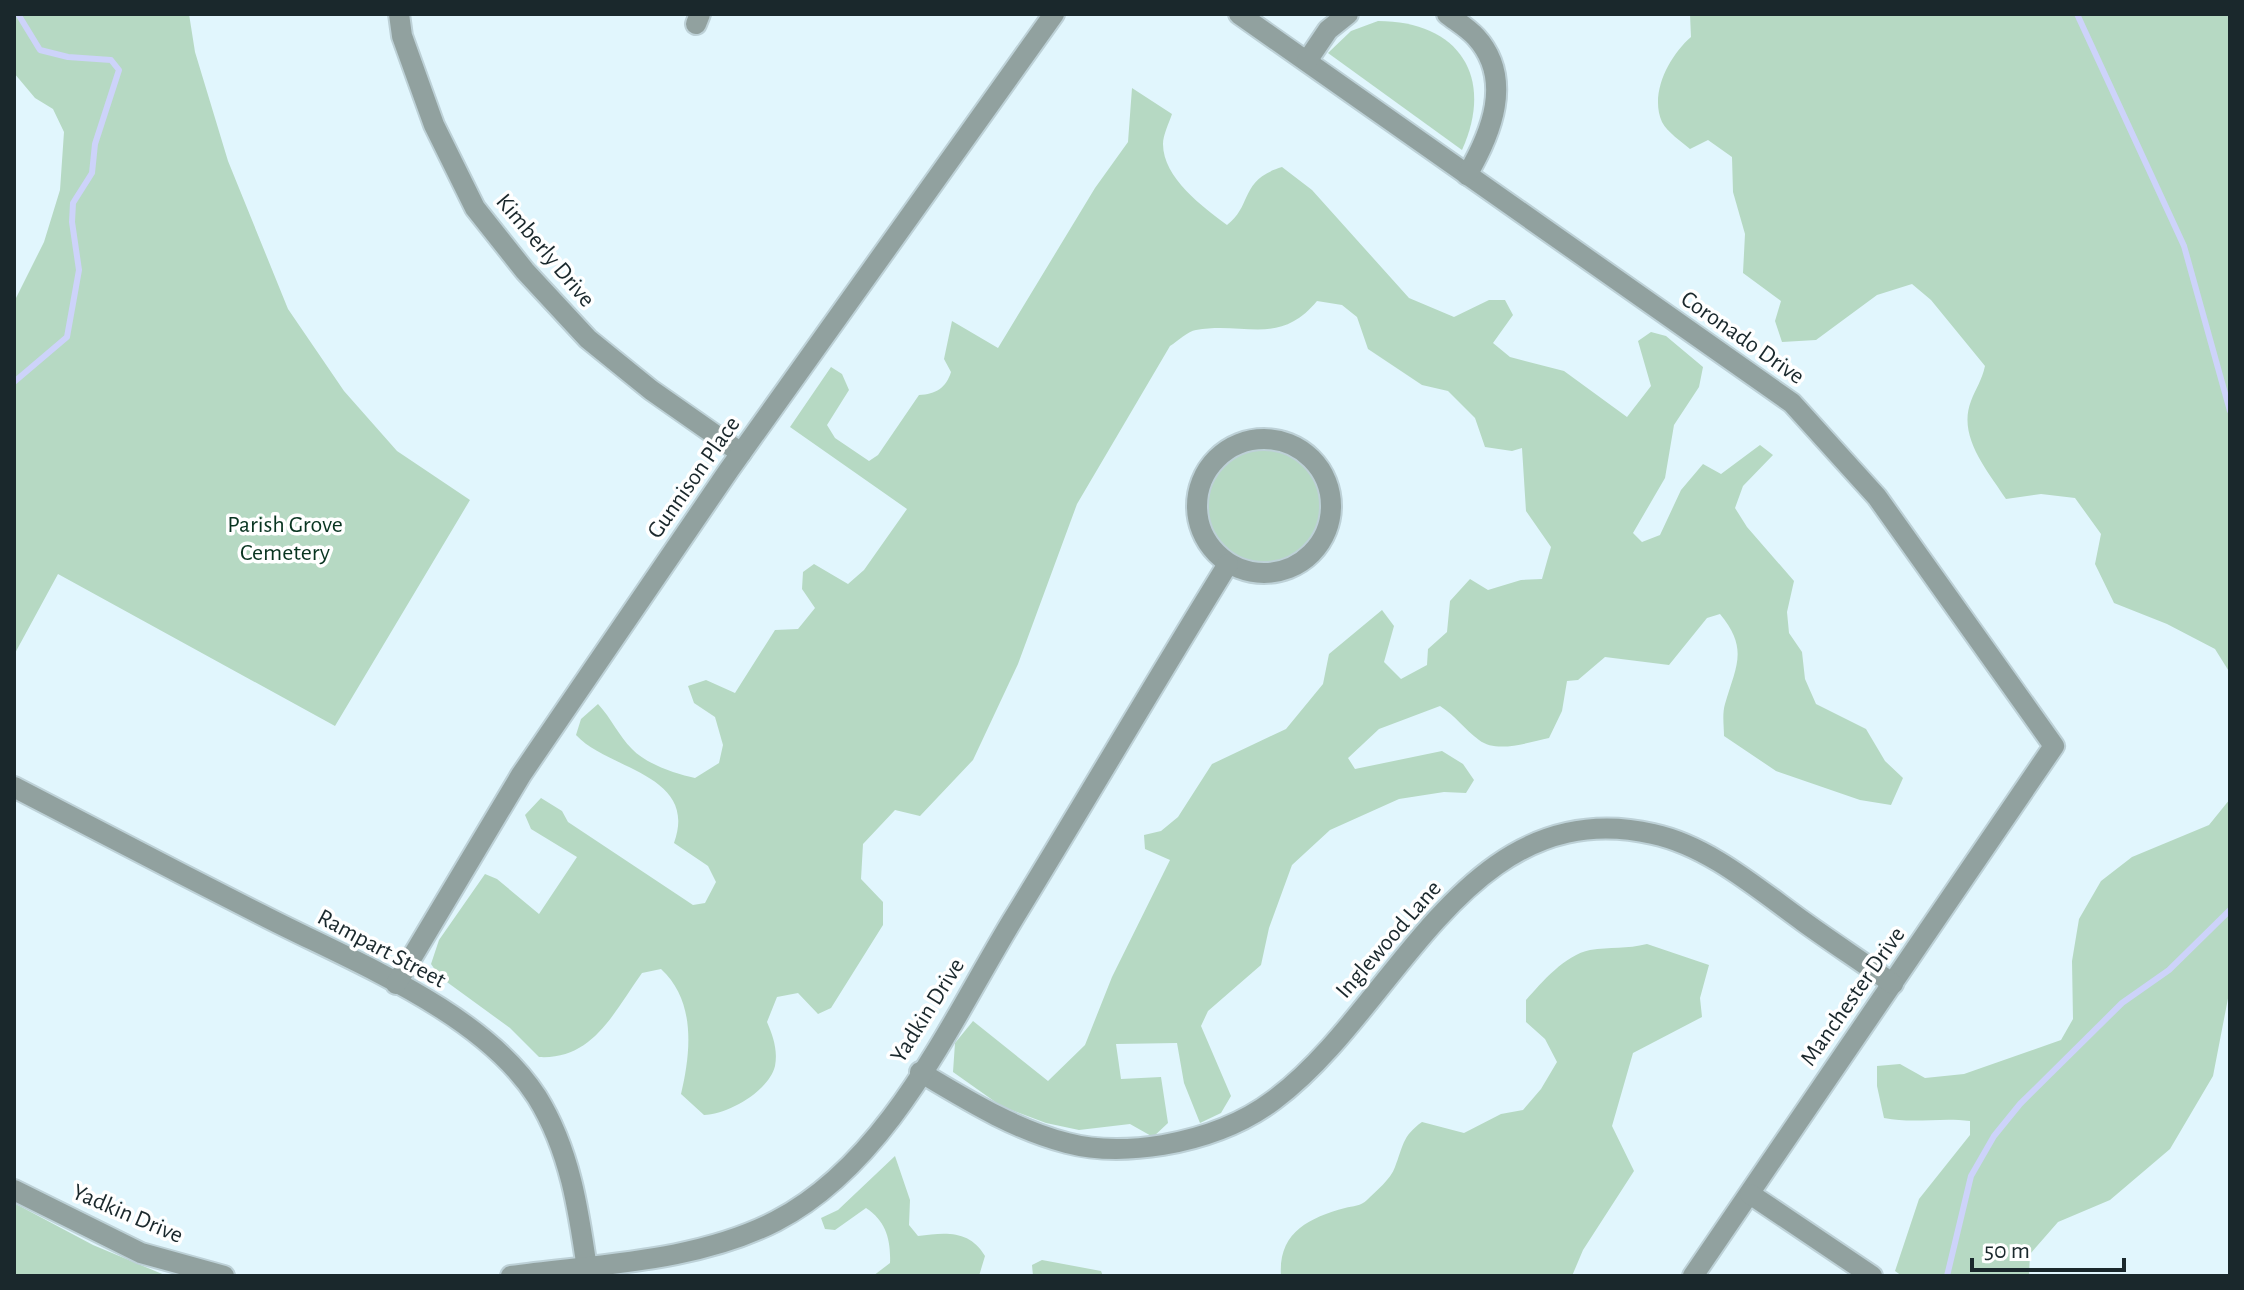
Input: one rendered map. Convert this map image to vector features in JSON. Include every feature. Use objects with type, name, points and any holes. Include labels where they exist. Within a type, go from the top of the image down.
[{"type":"street","name":"Kimberly Drive","points":[[399,14],[402,36],[434,125],[475,208],[525,271],[588,339],[651,390],[741,453]]},
{"type":"street","name":"Gunnison Place","points":[[396,984],[521,775],[741,453],[1054,14]]},
{"type":"street","name":"Coronado Drive","points":[[1239,14],[1792,403],[1877,497],[2054,746]]},
{"type":"street","points":[[1307,61],[1328,30],[1348,14]]},
{"type":"street","points":[[1447,14],[1477,38],[1492,68],[1496,88],[1494,122],[1467,175]]},
{"type":"street","points":[[1265,438],[1287,442],[1306,452],[1323,473],[1331,496],[1331,516],[1323,539],[1310,556],[1286,570],[1261,574],[1228,564],[1208,546],[1199,527],[1195,503],[1202,476],[1219,454],[1244,441],[1265,438]]},
{"type":"street","name":"Yadkin Drive","points":[[511,1276],[588,1271],[699,1247],[776,1221],[822,1191],[854,1164],[884,1129],[920,1072],[1228,564]]},
{"type":"street","name":"Manchester Drive","points":[[1693,1276],[2054,746]]},
{"type":"street","name":"Rampart Street","points":[[14,787],[396,984],[466,1024],[499,1051],[536,1097],[565,1156],[580,1218],[588,1271]]},
{"type":"street","name":"Inglewood Lane","points":[[920,1072],[998,1118],[1070,1144],[1149,1147],[1204,1136],[1247,1118],[1277,1098],[1317,1059],[1486,869],[1541,840],[1583,830],[1655,834],[1698,851],[1893,984]]},
{"type":"street","name":"Yadkin Drive","points":[[14,1190],[141,1253],[224,1276]]},
{"type":"street","points":[[1750,1194],[1872,1276]]},
{"type":"green space","name":"Parish Grove Cemetery","points":[[14,14],[189,14],[195,52],[228,161],[288,309],[344,391],[397,451],[470,500],[335,726],[58,574],[14,655],[14,302],[44,242],[60,190],[64,132],[53,109],[35,98],[14,73]]},
{"type":"green space","points":[[1690,14],[2230,14],[2230,673],[2215,649],[2167,624],[2114,603],[2095,564],[2101,534],[2075,498],[2041,494],[2006,499],[1976,453],[1968,428],[1971,401],[1985,366],[1931,300],[1912,284],[1877,295],[1816,340],[1782,342],[1775,321],[1781,301],[1743,273],[1745,234],[1733,192],[1732,157],[1708,140],[1690,149],[1662,122],[1658,99],[1660,87],[1669,64],[1691,37]]},
{"type":"green space","points":[[1378,21],[1430,31],[1449,43],[1463,58],[1471,77],[1474,99],[1471,123],[1462,150],[1328,53],[1351,31]]},
{"type":"green space","points":[[1132,88],[1172,114],[1163,144],[1170,168],[1186,190],[1227,225],[1259,179],[1282,167],[1312,190],[1409,298],[1454,317],[1489,300],[1505,300],[1513,315],[1493,343],[1510,357],[1564,371],[1627,417],[1651,386],[1638,341],[1651,332],[1666,336],[1703,367],[1699,387],[1674,425],[1665,478],[1633,533],[1642,542],[1660,535],[1681,490],[1703,464],[1721,474],[1760,445],[1773,455],[1743,486],[1735,508],[1747,527],[1794,581],[1787,612],[1789,633],[1802,652],[1805,679],[1816,704],[1866,729],[1885,761],[1903,778],[1891,805],[1860,800],[1776,771],[1724,736],[1724,708],[1738,658],[1735,637],[1720,614],[1707,618],[1669,665],[1605,657],[1578,680],[1567,681],[1562,711],[1549,738],[1504,747],[1486,744],[1440,706],[1379,729],[1348,758],[1355,769],[1442,751],[1463,764],[1474,780],[1466,793],[1444,792],[1399,799],[1330,830],[1292,865],[1269,928],[1261,965],[1208,1011],[1201,1026],[1231,1096],[1221,1113],[1200,1123],[1184,1083],[1177,1043],[1116,1044],[1121,1079],[1161,1077],[1168,1123],[1153,1137],[1130,1124],[1079,1130],[1046,1123],[1001,1106],[953,1072],[955,1043],[973,1021],[1048,1081],[1085,1045],[1112,977],[1170,860],[1145,849],[1144,835],[1161,831],[1178,817],[1212,764],[1286,729],[1323,684],[1329,654],[1382,610],[1394,626],[1384,662],[1401,679],[1427,665],[1428,649],[1447,632],[1450,601],[1470,579],[1488,590],[1521,580],[1542,579],[1551,547],[1526,511],[1522,448],[1512,451],[1485,447],[1475,418],[1448,391],[1422,385],[1368,349],[1357,317],[1342,305],[1317,301],[1289,324],[1260,329],[1196,330],[1170,346],[1077,504],[1018,664],[973,760],[920,816],[895,810],[863,844],[861,879],[883,902],[883,925],[831,1008],[818,1014],[798,993],[777,997],[767,1022],[776,1054],[775,1066],[765,1084],[746,1100],[714,1114],[704,1115],[681,1094],[687,1061],[688,1028],[680,996],[661,969],[642,973],[611,1018],[588,1042],[558,1056],[539,1057],[510,1028],[440,977],[431,964],[439,940],[485,874],[497,879],[539,914],[577,857],[531,829],[525,815],[541,798],[562,811],[568,822],[693,905],[705,903],[716,882],[708,866],[674,843],[678,820],[674,802],[646,776],[590,747],[576,735],[581,719],[598,704],[638,754],[653,764],[679,774],[695,778],[719,763],[723,745],[715,717],[694,703],[688,686],[706,680],[735,693],[775,630],[798,629],[815,608],[802,589],[803,572],[814,564],[848,584],[864,570],[907,509],[790,427],[831,367],[842,374],[849,390],[827,425],[835,438],[869,461],[878,455],[919,395],[935,392],[946,382],[951,372],[944,359],[952,321],[998,348],[1095,188],[1128,142]]},
{"type":"green space","points":[[1264,447],[1286,451],[1305,464],[1318,483],[1322,505],[1318,527],[1305,546],[1286,559],[1264,563],[1242,559],[1223,546],[1210,527],[1206,505],[1210,483],[1223,464],[1242,451]]},
{"type":"green space","points":[[2230,799],[2230,988],[2213,1076],[2170,1149],[2110,1200],[2058,1222],[2030,1254],[2029,1276],[1902,1276],[1895,1271],[1919,1199],[1970,1135],[1970,1121],[1884,1118],[1877,1086],[1877,1066],[1900,1064],[1925,1078],[1964,1074],[2061,1040],[2073,1019],[2072,961],[2079,919],[2101,881],[2132,857],[2209,825]]},
{"type":"green space","points":[[1647,944],[1709,965],[1700,998],[1702,1017],[1633,1053],[1612,1126],[1634,1171],[1583,1250],[1572,1276],[1281,1276],[1281,1261],[1290,1238],[1319,1217],[1367,1200],[1390,1176],[1407,1137],[1422,1122],[1464,1133],[1501,1114],[1523,1110],[1541,1089],[1557,1062],[1545,1039],[1526,1022],[1526,1000],[1555,970],[1572,957],[1590,950]]},
{"type":"green space","points":[[895,1156],[910,1200],[909,1225],[918,1236],[948,1234],[972,1241],[985,1256],[979,1276],[873,1276],[890,1263],[889,1247],[883,1225],[866,1208],[835,1230],[825,1229],[821,1218],[838,1210]]},
{"type":"green space","points":[[14,1203],[93,1245],[167,1276],[14,1276]]},
{"type":"green space","points":[[1042,1260],[1101,1271],[1103,1276],[1033,1276],[1032,1265]]},
{"type":"waterway","points":[[14,382],[67,337],[79,270],[72,222],[73,203],[92,173],[95,144],[119,70],[111,60],[68,57],[40,50],[18,14]]},
{"type":"waterway","points":[[2077,14],[2184,246],[2230,411]]},
{"type":"waterway","points":[[1947,1276],[1971,1176],[1994,1136],[2020,1104],[2122,1003],[2169,970],[2230,910]]}]
